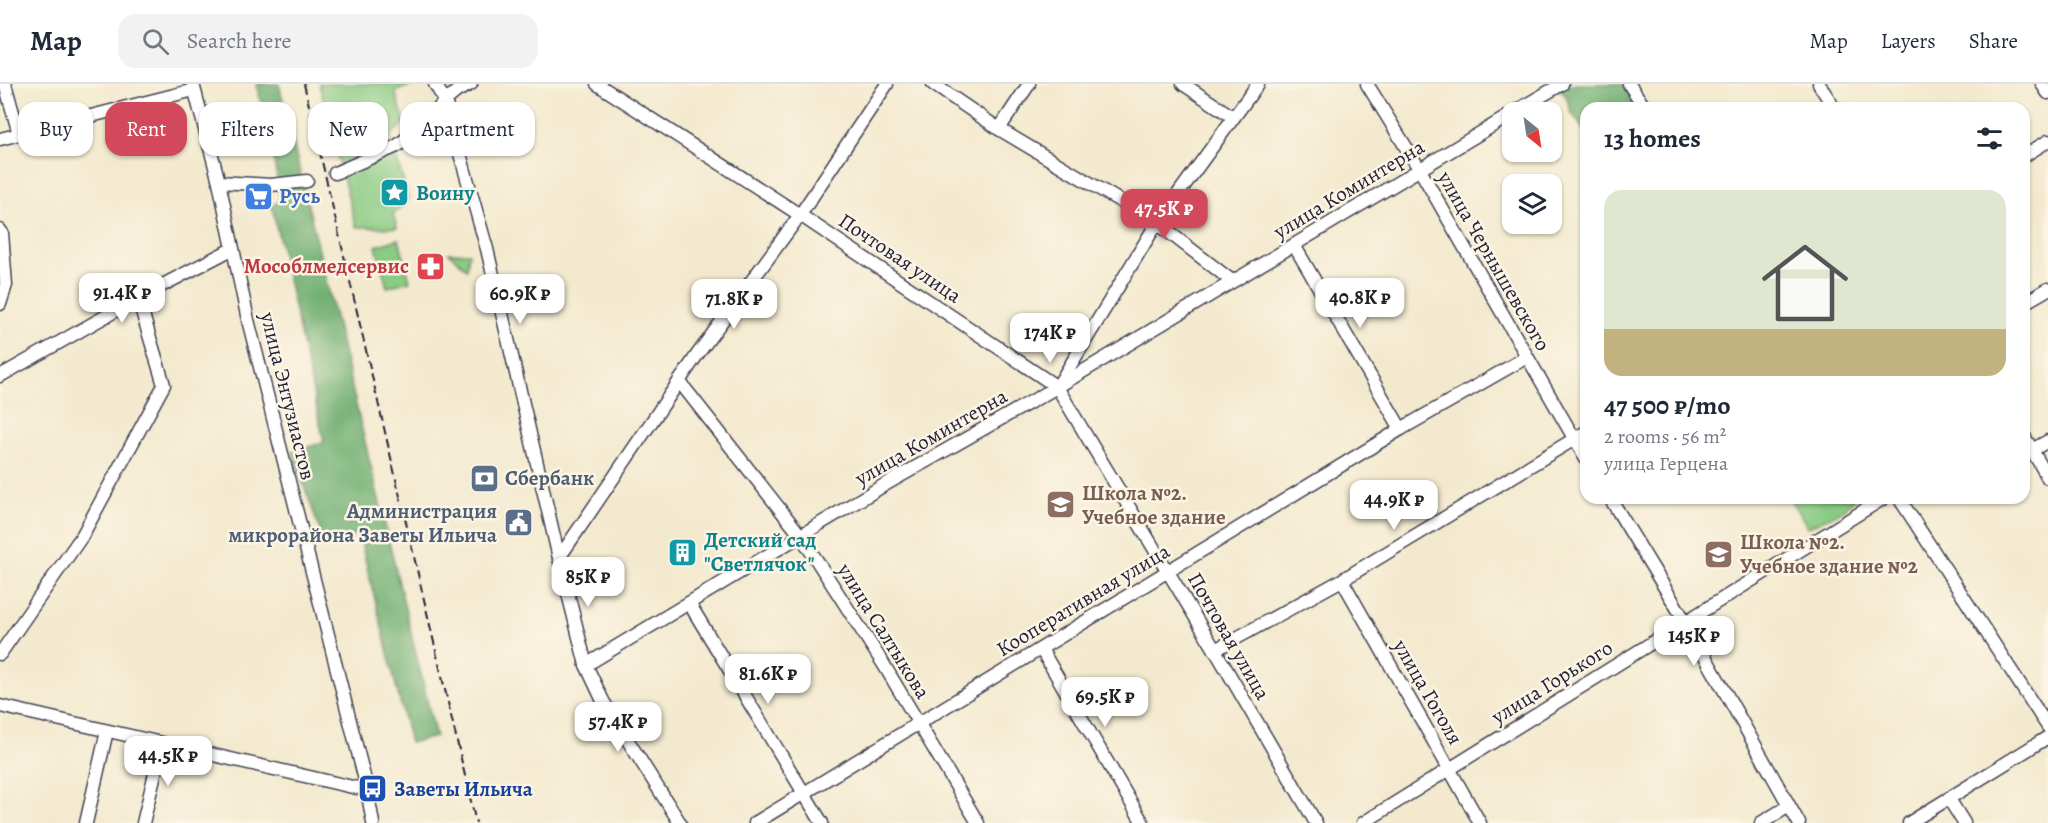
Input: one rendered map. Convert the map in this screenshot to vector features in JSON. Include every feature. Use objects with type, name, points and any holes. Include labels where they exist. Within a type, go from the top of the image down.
[{"type":"street","points":[[5,84],[18,130]]},
{"type":"street","points":[[435,84],[445,101],[493,271],[586,665],[604,703],[680,823]]},
{"type":"street","points":[[335,173],[397,146],[424,124],[445,101],[457,91],[471,84]]},
{"type":"street","name":"Почтовая улица","points":[[597,84],[800,215],[1057,387],[1316,823]]},
{"type":"street","points":[[559,558],[679,381],[800,215],[887,84]]},
{"type":"street","points":[[933,84],[999,129],[1157,223],[1232,281]]},
{"type":"street","points":[[999,129],[1029,84]]},
{"type":"street","points":[[1183,84],[1233,117]]},
{"type":"street","points":[[1057,387],[1157,223],[1257,84]]},
{"type":"street","name":"улица Чернышевского","points":[[1367,84],[1580,450]]},
{"type":"street","name":"улица Коминтерна","points":[[1532,102],[1562,84]]},
{"type":"street","points":[[1629,84],[1641,102]]},
{"type":"street","points":[[1819,84],[1830,102]]},
{"type":"street","points":[[2042,84],[2048,93]]},
{"type":"street","points":[[93,114],[194,87]]},
{"type":"street","name":"улица Энтузиастов","points":[[194,87],[219,182],[248,321],[366,784],[373,823]]},
{"type":"street","name":"улица Коминтерна","points":[[586,665],[881,487],[1057,387],[1502,120]]},
{"type":"street","points":[[0,139],[18,134]]},
{"type":"street","points":[[2030,152],[2048,141]]},
{"type":"street","points":[[219,182],[271,185],[307,181]]},
{"type":"street","points":[[0,230],[6,285],[0,304]]},
{"type":"street","points":[[1294,245],[1401,429]]},
{"type":"street","points":[[0,376],[138,298],[232,249]]},
{"type":"street","points":[[2030,300],[2048,289]]},
{"type":"street","points":[[0,654],[82,536],[164,385],[138,298]]},
{"type":"street","name":"Кооперативная улица","points":[[755,823],[1401,429],[1527,357]]},
{"type":"street","name":"улица Салтыкова","points":[[679,381],[801,536],[884,665],[978,823]]},
{"type":"street","points":[[1215,650],[1342,580],[1580,435]]},
{"type":"street","points":[[2032,450],[2048,441]]},
{"type":"street","points":[[2030,446],[2048,478]]},
{"type":"street","points":[[1614,504],[1685,621],[1799,823]]},
{"type":"street","name":"улица Горького","points":[[1363,823],[1874,504]]},
{"type":"street","points":[[1903,504],[2048,726]]},
{"type":"street","name":"улица Гоголя","points":[[1342,580],[1480,823]]},
{"type":"street","points":[[689,603],[822,823]]},
{"type":"street","points":[[1041,649],[1143,823]]},
{"type":"street","points":[[0,706],[357,788],[366,784]]},
{"type":"street","points":[[86,823],[107,731]]},
{"type":"street","points":[[1909,823],[2048,737]]},
{"type":"street","points":[[143,823],[162,744]]},
{"type":"street","points":[[1949,799],[1964,823]]},
{"type":"street","points":[[1761,823],[1789,806]]},
{"type":"green space","points":[[256,84],[279,84],[283,102],[261,102]]},
{"type":"green space","points":[[319,84],[415,84],[395,91],[400,107],[400,127],[390,136],[409,200],[393,214],[397,228],[356,227],[338,156],[388,156],[388,102],[324,102]]},
{"type":"green space","points":[[1565,84],[1622,84],[1633,102],[1580,102],[1580,125],[1571,112],[1566,96],[1557,88]]},
{"type":"green space","points":[[296,155],[436,737],[410,743],[359,534],[324,542],[292,452],[324,442],[272,207],[280,199],[273,156]]},
{"type":"green space","points":[[399,239],[410,281],[387,287],[376,246]]},
{"type":"green space","points":[[449,253],[469,253],[467,269]]},
{"type":"green space","points":[[1793,504],[1850,504],[1844,510],[1808,527]]},
{"type":"railway","points":[[304,84],[476,823]]},
{"type":"place","name":"Воину","points":[[395,193]]},
{"type":"place","name":"Русь","points":[[258,196]]},
{"type":"place","name":"Мособлмедсервис","points":[[430,266]]},
{"type":"place","name":"Сбербанк","points":[[484,478]]},
{"type":"place","name":"Школа №2. Учебное здание","points":[[1061,505]]},
{"type":"place","name":"Администрация микрорайона Заветы Ильича","points":[[518,523]]},
{"type":"place","name":"Детский сад \"Светлячок\"","points":[[683,552]]},
{"type":"place","name":"Школа №2. Учебное здание №2","points":[[1719,554]]},
{"type":"place","name":"Заветы Ильича","points":[[373,789]]}]
